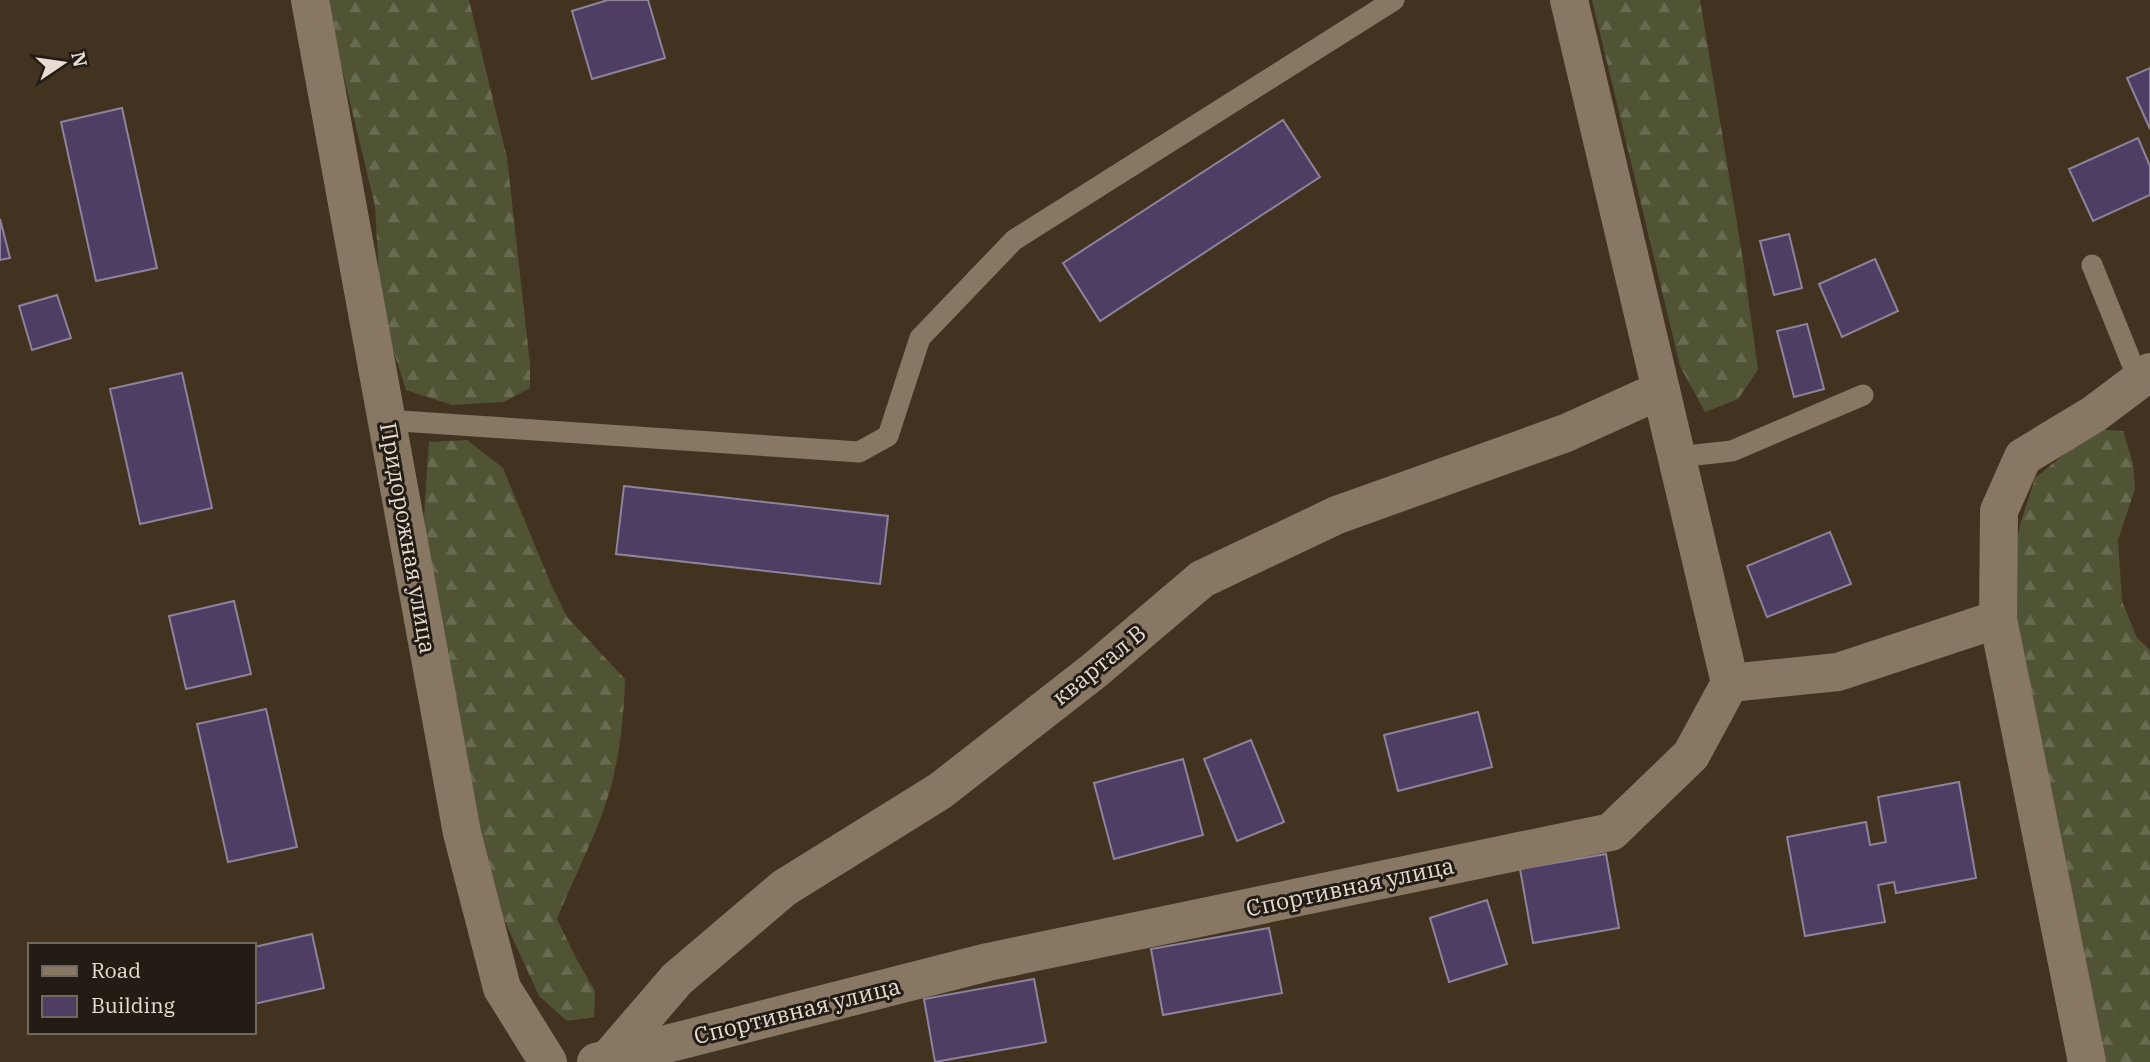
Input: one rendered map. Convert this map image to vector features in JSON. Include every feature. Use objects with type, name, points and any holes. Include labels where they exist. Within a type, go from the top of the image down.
[{"type":"street","name":"Придорожная улица","points":[[310,0],[462,833],[502,989],[548,1062]]},
{"type":"street","points":[[1569,0],[1730,683],[1838,672],[1998,619]]},
{"type":"street","points":[[2087,1062],[1998,619],[1999,511],[2023,457],[2094,414],[2144,376]]},
{"type":"street","name":"квартал В","points":[[602,1060],[677,979],[784,888],[940,791],[1094,670],[1202,579],[1337,516],[1566,433],[1661,390]]},
{"type":"street","name":"Спортивная улица","points":[[602,1060],[988,962],[1611,832],[1691,755],[1730,683]]},
{"type":"lane","points":[[386,420],[859,453],[888,436],[920,338],[1014,240],[1394,0]]},
{"type":"lane","points":[[2092,265],[2144,376]]},
{"type":"lane","points":[[1677,457],[1732,451],[1863,395]]},
{"type":"green space","points":[[329,0],[469,0],[507,158],[530,364],[530,388],[504,402],[452,405],[406,390],[381,312],[375,206],[335,40]]},
{"type":"green space","points":[[1592,0],[1700,0],[1743,260],[1758,370],[1738,399],[1705,412],[1680,366]]},
{"type":"green space","points":[[2095,429],[2123,431],[2133,463],[2135,489],[2118,540],[2122,601],[2137,638],[2150,650],[2150,1062],[2103,1062],[2009,578],[2020,525],[2035,478]]},
{"type":"green space","points":[[467,440],[503,468],[567,617],[625,679],[621,735],[610,790],[557,919],[595,991],[594,1017],[567,1021],[539,996],[497,904],[464,789],[432,589],[424,515],[429,442]]},
{"type":"building","points":[[608,0],[648,0],[665,58],[592,79],[572,11]]},
{"type":"building","points":[[2150,68],[2150,129],[2127,78]]},
{"type":"building","points":[[122,108],[157,268],[96,281],[61,122]]},
{"type":"building","points":[[1283,120],[1320,177],[1100,321],[1063,263]]},
{"type":"building","points":[[2138,138],[2150,166],[2150,195],[2093,221],[2069,169]]},
{"type":"building","points":[[0,219],[10,258],[0,260]]},
{"type":"building","points":[[1789,234],[1802,288],[1774,295],[1760,241]]},
{"type":"building","points":[[1875,259],[1898,311],[1842,337],[1819,284]]},
{"type":"building","points":[[57,295],[71,338],[32,350],[19,306]]},
{"type":"building","points":[[1807,324],[1824,389],[1794,397],[1777,331]]},
{"type":"building","points":[[182,373],[212,508],[140,524],[110,389]]},
{"type":"building","points":[[624,486],[888,516],[880,584],[616,554]]},
{"type":"building","points":[[1830,532],[1851,584],[1767,617],[1747,566]]},
{"type":"building","points":[[234,601],[251,674],[186,689],[169,616]]},
{"type":"building","points":[[266,709],[297,847],[228,862],[197,724]]},
{"type":"building","points":[[1478,712],[1492,767],[1398,791],[1384,735]]},
{"type":"building","points":[[1251,740],[1284,822],[1237,841],[1204,759]]},
{"type":"building","points":[[1183,759],[1203,835],[1114,859],[1094,783]]},
{"type":"building","points":[[1959,782],[1976,878],[1896,893],[1894,882],[1878,885],[1885,922],[1805,936],[1787,837],[1866,822],[1870,845],[1886,842],[1878,797]]},
{"type":"building","points":[[1606,854],[1619,928],[1533,943],[1520,869]]},
{"type":"building","points":[[1487,900],[1507,964],[1449,982],[1430,918]]},
{"type":"building","points":[[1269,928],[1282,993],[1163,1015],[1151,949]]},
{"type":"building","points":[[312,934],[324,988],[256,1004],[256,947]]},
{"type":"building","points":[[1034,979],[1046,1042],[935,1062],[924,999]]}]
